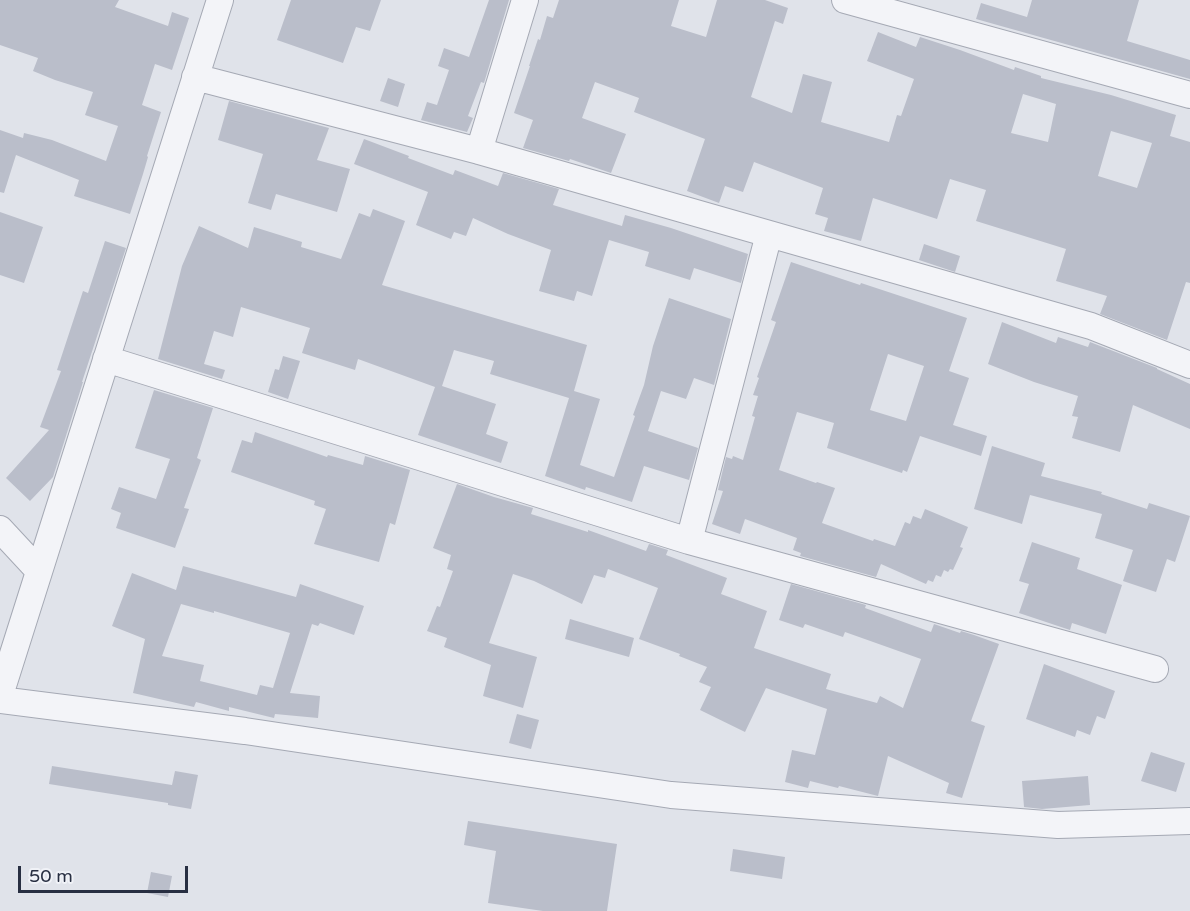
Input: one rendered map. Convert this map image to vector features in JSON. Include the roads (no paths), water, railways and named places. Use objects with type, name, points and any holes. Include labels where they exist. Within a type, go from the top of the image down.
[{"type":"street","points":[[0,695],[220,0]]},
{"type":"street","points":[[479,151],[525,0]]},
{"type":"street","points":[[845,0],[1190,95]]},
{"type":"street","points":[[195,76],[479,151],[1091,326],[1190,365]]},
{"type":"street","points":[[689,541],[769,234]]},
{"type":"street","points":[[106,359],[689,541],[1155,669]]},
{"type":"street","points":[[0,529],[39,571]]},
{"type":"street","points":[[0,700],[244,731],[670,795],[1058,825],[1190,821]]}]
